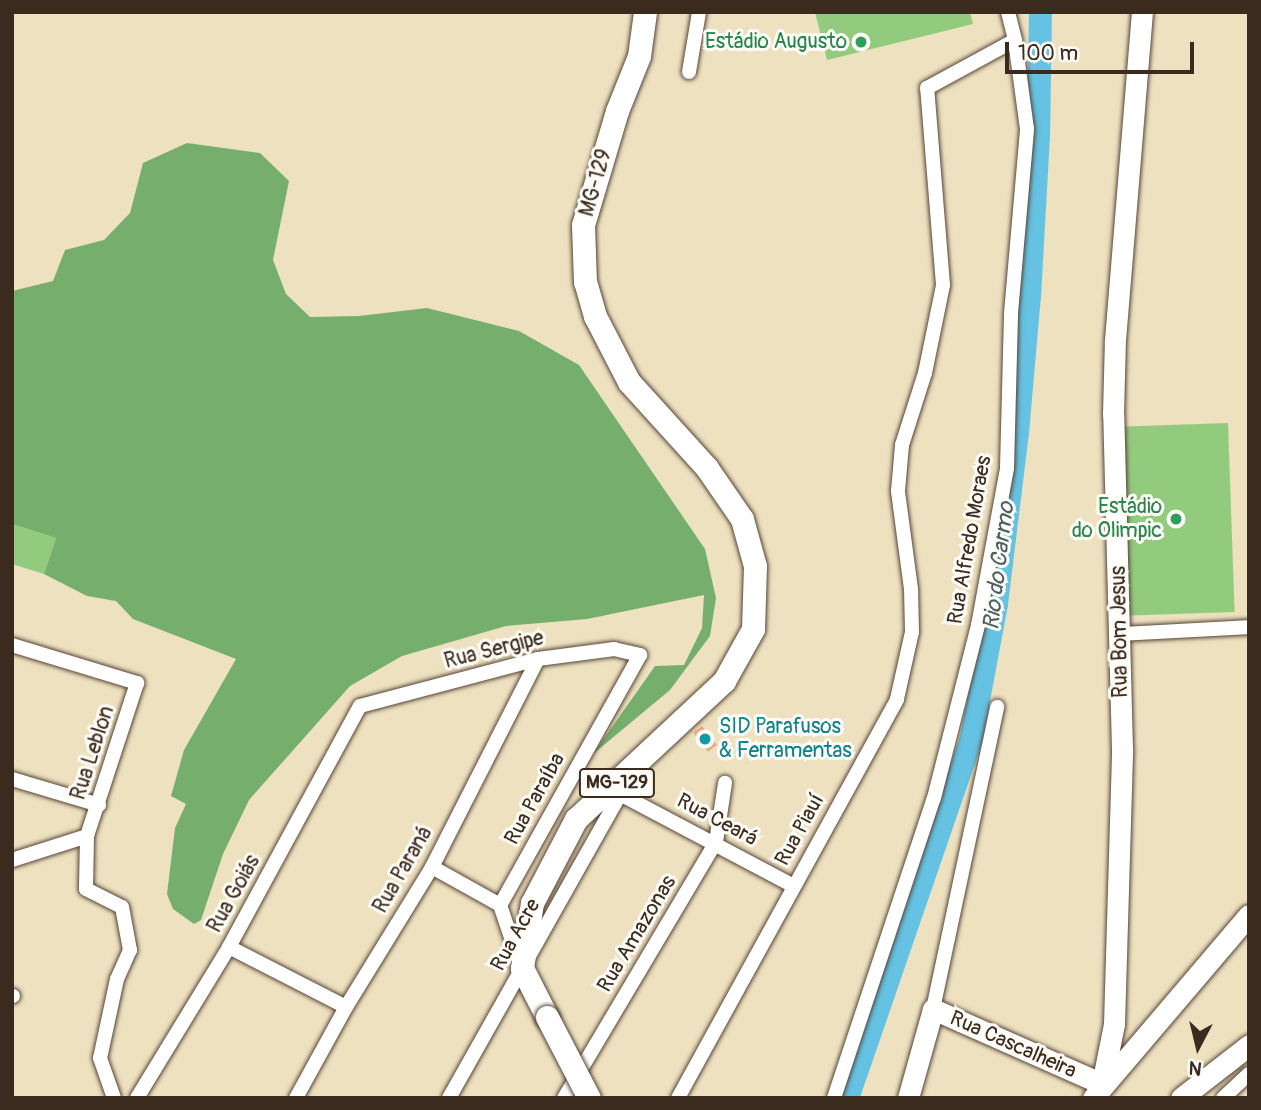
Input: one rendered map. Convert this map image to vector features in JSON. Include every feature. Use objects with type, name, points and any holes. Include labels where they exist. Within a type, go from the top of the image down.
[{"type":"main road","name":"MG-129","points":[[522,968],[532,903],[576,819],[724,681],[753,629],[755,566],[742,519],[707,468],[629,382],[596,316],[585,282],[583,225],[617,111],[639,56],[645,12]]},
{"type":"main road","points":[[522,968],[589,1098]]},
{"type":"street","points":[[689,72],[699,12]]},
{"type":"street","name":"Rua Alfredo Moraes","points":[[834,1098],[934,798],[978,625],[1007,468],[1011,313],[1027,129],[1015,40],[1008,12]]},
{"type":"street","name":"Rua Bom Jesus","points":[[1097,1091],[1114,1024],[1122,749],[1113,414],[1115,353],[1142,12]]},
{"type":"street","name":"Rua Piauí","points":[[678,1098],[897,699],[912,632],[911,589],[898,491],[902,445],[925,373],[943,285],[927,88],[1015,40]]},
{"type":"street","points":[[1121,634],[1249,627]]},
{"type":"street","name":"Rua Leblon","points":[[12,645],[137,683],[87,836]]},
{"type":"street","name":"Rua Sergipe","points":[[360,706],[538,659],[614,649],[640,655]]},
{"type":"street","name":"Rua Paraíba","points":[[500,905],[640,655]]},
{"type":"street","name":"Rua Paraná","points":[[296,1098],[346,1007],[432,867],[538,659]]},
{"type":"street","name":"Rua Goiás","points":[[137,1098],[229,947],[360,706]]},
{"type":"street","points":[[933,1009],[997,707]]},
{"type":"street","points":[[12,779],[99,805]]},
{"type":"street","name":"Rua Amazonas","points":[[564,1098],[716,842],[725,783]]},
{"type":"street","name":"Rua Acre","points":[[449,1098],[620,794]]},
{"type":"street","name":"Rua Ceará","points":[[620,794],[716,842],[794,886]]},
{"type":"street","points":[[12,860],[87,836],[86,889],[122,907],[130,950],[117,979],[100,1058],[114,1098]]},
{"type":"street","points":[[432,867],[500,905],[522,968]]},
{"type":"street","points":[[1097,1091],[1249,915]]},
{"type":"street","points":[[229,947],[346,1007]]},
{"type":"street","name":"Rua Cascalheira","points":[[908,1098],[933,1009],[1097,1091]]},
{"type":"street","points":[[1114,1024],[1143,1040]]},
{"type":"street","points":[[1181,1098],[1249,1045]]},
{"type":"street","points":[[1223,1098],[1249,1074]]},
{"type":"green space","name":"Estádio Augusto","points":[[815,12],[970,12],[973,24],[827,60]]},
{"type":"green space","points":[[187,143],[260,153],[289,181],[273,260],[286,294],[310,317],[359,316],[427,308],[519,331],[579,365],[705,549],[716,598],[710,636],[670,690],[593,754],[655,666],[684,665],[702,628],[704,595],[587,619],[506,626],[402,656],[350,686],[249,800],[223,854],[201,920],[194,924],[173,909],[167,894],[175,828],[186,804],[171,796],[184,750],[236,659],[133,619],[116,601],[87,596],[44,574],[56,538],[12,524],[12,291],[53,281],[65,250],[104,240],[130,213],[143,163]]},
{"type":"green space","name":"Estádio do Olimpic","points":[[1228,423],[1235,612],[1124,616],[1117,427]]},
{"type":"green space","points":[[12,524],[56,538],[44,574],[12,564]]},
{"type":"building","name":"SID Parafusos & Ferramentas","points":[[702,726],[717,745],[708,752],[693,733]]},
{"type":"waterway","name":"Rio do Carmo","points":[[847,1098],[971,737],[996,603],[1017,432],[1029,296],[1038,137],[1040,12]]},
{"type":"place","name":"Estádio Augusto","points":[[861,42]]},
{"type":"place","name":"Estádio do Olimpic","points":[[1176,519]]},
{"type":"place","name":"SID Parafusos & Ferramentas","points":[[705,739]]}]
